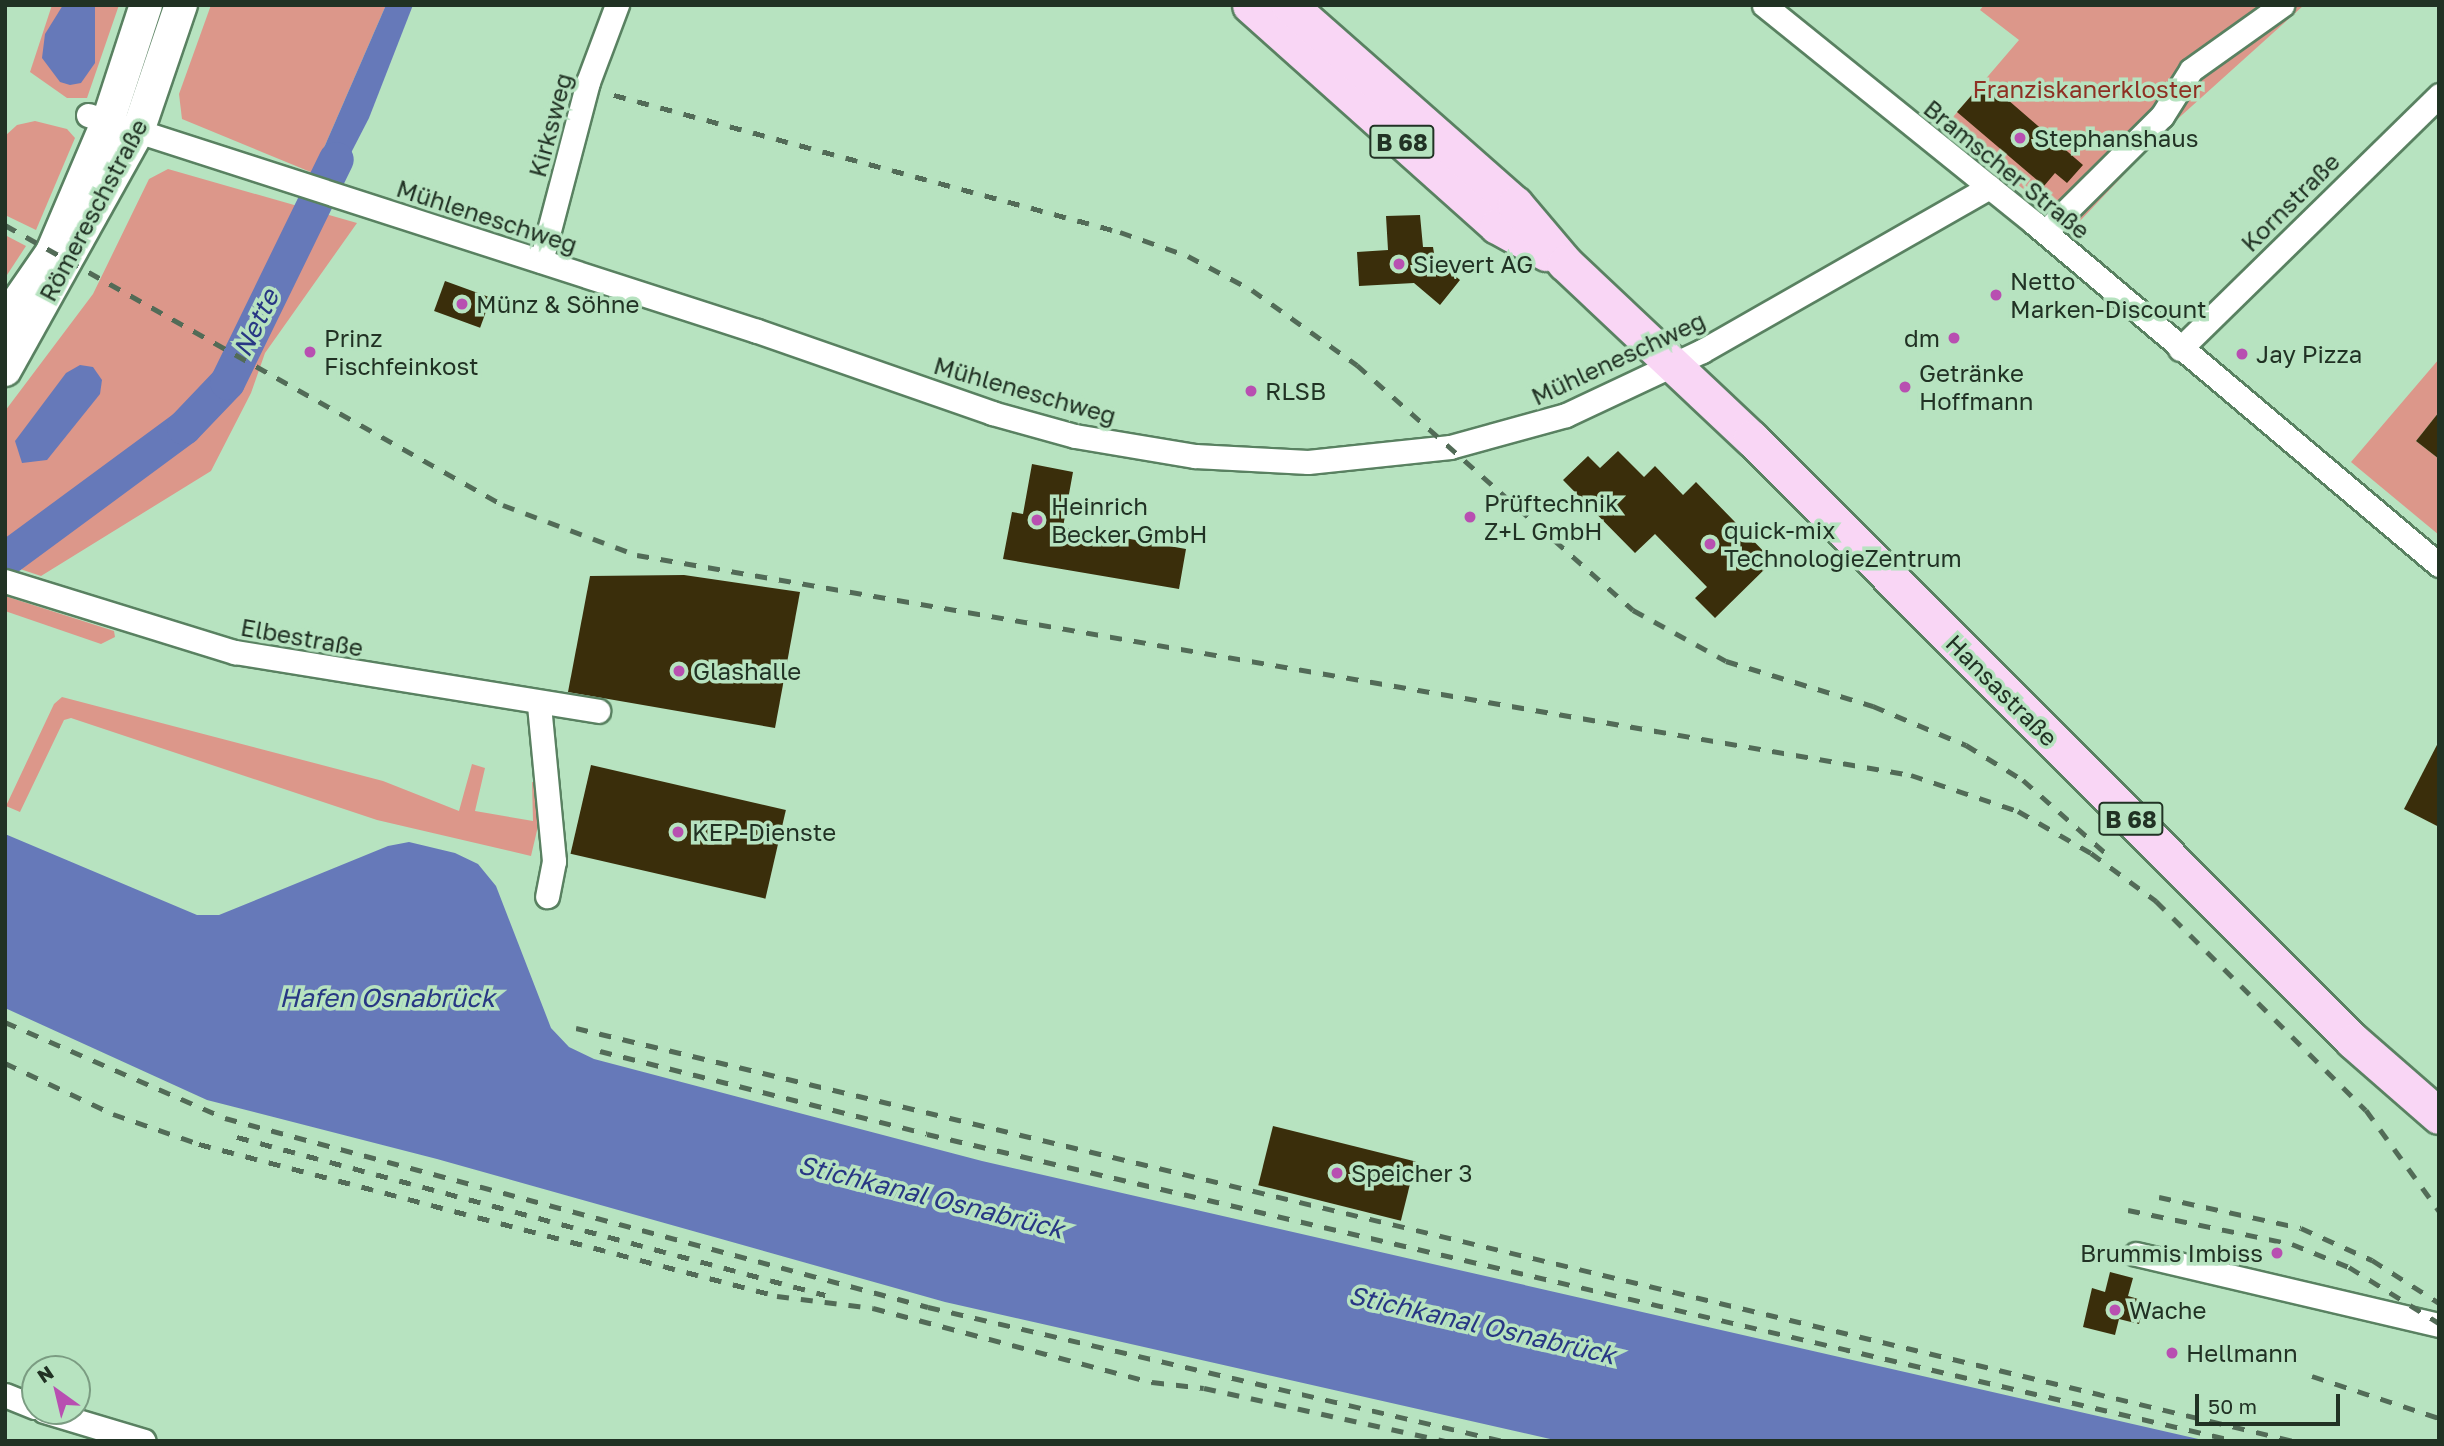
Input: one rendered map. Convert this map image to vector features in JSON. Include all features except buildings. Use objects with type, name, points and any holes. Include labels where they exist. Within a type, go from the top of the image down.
[{"type":"main road","name":"Römereschstraße","points":[[5,320],[52,252],[98,118],[146,5]]},
{"type":"main road","name":"Römereschstraße","points":[[5,369],[138,131],[181,5]]},
{"type":"main road","name":"Hansastraße","points":[[1250,5],[1497,226],[1565,263]]},
{"type":"main road","name":"Hansastraße","points":[[1289,5],[1515,204],[1565,263],[1675,364],[2353,1041],[2439,1116]]},
{"type":"street","name":"Kirksweg","points":[[541,261],[588,82],[617,5]]},
{"type":"street","name":"Bramscher Straße","points":[[1764,5],[2045,232],[2180,349],[2439,565]]},
{"type":"street","points":[[2045,232],[2162,116],[2191,69],[2281,5]]},
{"type":"street","name":"Kornstraße","points":[[2180,349],[2439,95]]},
{"type":"street","name":"Mühleneschweg","points":[[98,118],[541,261],[992,413],[1075,436],[1195,456],[1308,462],[1450,447],[1566,415],[1675,364],[1990,187]]},
{"type":"street","name":"Elbestraße","points":[[8,582],[198,644],[539,705],[598,711]]},
{"type":"street","points":[[539,705],[554,861],[547,896]]},
{"type":"street","points":[[2136,1254],[2439,1325]]},
{"type":"street","points":[[91,1425],[144,1441]]},
{"type":"green space","points":[[52,5],[119,5],[87,98],[67,98],[30,72]]},
{"type":"green space","points":[[211,5],[386,5],[313,173],[182,119],[179,94]]},
{"type":"green space","name":"Franziskanerkloster","points":[[1984,5],[2304,5],[2172,124],[2079,222],[2054,201],[2042,205],[1947,124],[2019,40],[1980,10]]},
{"type":"green space","points":[[35,121],[67,129],[75,138],[36,230],[5,215],[5,136],[17,125]]},
{"type":"green space","points":[[168,169],[357,223],[265,353],[251,393],[211,471],[41,576],[5,564],[5,411],[93,294],[149,179]]},
{"type":"green space","points":[[5,235],[26,246],[5,278]]},
{"type":"green space","points":[[2439,359],[2439,412],[2416,441],[2439,459],[2439,535],[2351,462]]},
{"type":"green space","points":[[5,596],[114,631],[115,637],[101,644],[5,611]]},
{"type":"green space","points":[[62,697],[383,781],[459,811],[472,764],[485,768],[475,811],[533,821],[532,782],[537,783],[539,822],[531,856],[377,820],[71,718],[64,720],[20,812],[6,806],[54,704]]},
{"type":"water","points":[[63,5],[95,5],[95,63],[81,83],[70,85],[60,82],[42,58],[45,34]]},
{"type":"water","points":[[386,5],[413,5],[369,118],[336,182],[313,173]]},
{"type":"water","points":[[80,365],[93,367],[102,380],[100,394],[47,460],[22,463],[15,441],[66,373]]},
{"type":"water","name":"Hafen Osnabrück","points":[[5,834],[197,915],[219,915],[388,846],[409,842],[455,853],[478,864],[496,886],[551,1028],[569,1047],[594,1059],[982,1161],[2207,1441],[1559,1441],[945,1302],[437,1159],[207,1100],[5,1008]]},
{"type":"waterway","name":"Nette","points":[[5,559],[184,427],[227,382],[336,159]]},
{"type":"railway","points":[[614,95],[1120,232],[1188,256],[1252,290],[1357,365],[1633,610],[1726,661],[1873,706],[1966,745],[2023,780],[2110,857]]},
{"type":"railway","points":[[5,225],[503,505],[637,555],[1911,775],[2018,811],[2091,853],[2156,901],[2366,1110],[2439,1211]]},
{"type":"railway","points":[[5,1022],[225,1118],[928,1307],[1503,1441]]},
{"type":"railway","points":[[576,1028],[2294,1441]]},
{"type":"railway","points":[[600,1051],[927,1134],[2236,1441]]},
{"type":"railway","points":[[5,1063],[113,1114],[199,1144],[777,1296],[873,1308],[1152,1382],[1204,1388],[1445,1441]]},
{"type":"railway","points":[[237,1137],[825,1295]]},
{"type":"railway","points":[[2159,1197],[2301,1228],[2372,1260],[2439,1303]]},
{"type":"railway","points":[[2128,1210],[2292,1244],[2349,1267],[2439,1323]]},
{"type":"railway","points":[[2312,1376],[2439,1418]]},
{"type":"place","name":"Stephanshaus","points":[[2020,138]]},
{"type":"place","name":"Sievert AG","points":[[1399,264]]},
{"type":"place","name":"Netto Marken-Discount","points":[[1996,295]]},
{"type":"place","name":"Münz & Söhne","points":[[462,304]]},
{"type":"place","name":"dm","points":[[1954,338]]},
{"type":"place","name":"Prinz Fischfeinkost","points":[[310,352]]},
{"type":"place","name":"Jay Pizza","points":[[2242,354]]},
{"type":"place","name":"Getränke Hoffmann","points":[[1905,387]]},
{"type":"place","name":"RLSB","points":[[1251,391]]},
{"type":"place","name":"Prüftechnik Z+L GmbH","points":[[1470,517]]},
{"type":"place","name":"Heinrich Becker GmbH","points":[[1037,520]]},
{"type":"place","name":"quick-mix TechnologieZentrum","points":[[1710,544]]},
{"type":"place","name":"Glashalle","points":[[679,671]]},
{"type":"place","name":"KEP-Dienste","points":[[678,832]]},
{"type":"place","name":"Speicher 3","points":[[1337,1173]]},
{"type":"place","name":"Brummis Imbiss","points":[[2277,1253]]},
{"type":"place","name":"Wache","points":[[2115,1310]]},
{"type":"place","name":"Hellmann","points":[[2172,1353]]},
{"type":"water label","name":"Stichkanal Osnabrück","points":[[931,1197]]},
{"type":"water label","name":"Stichkanal Osnabrück","points":[[1482,1325]]}]
